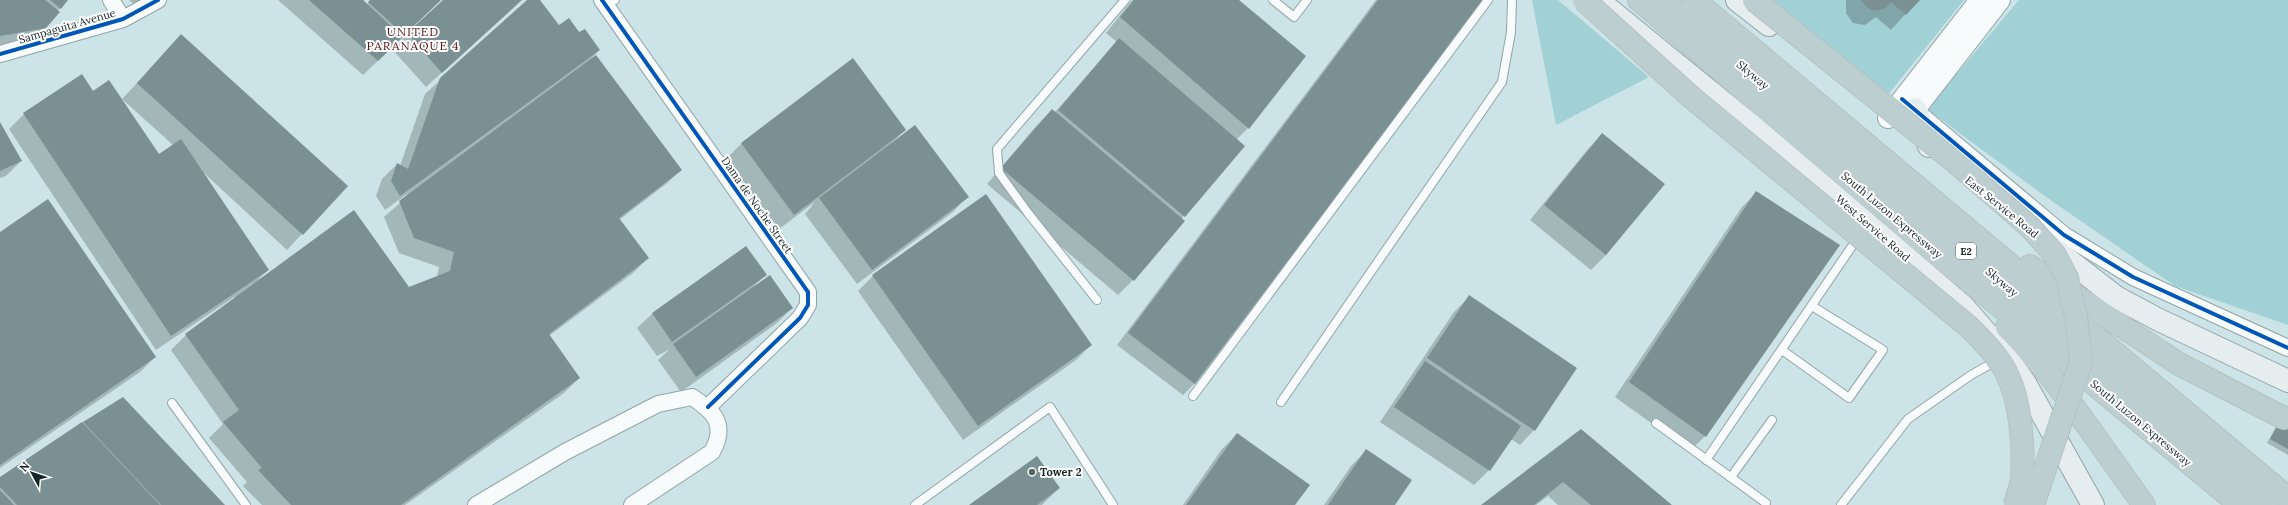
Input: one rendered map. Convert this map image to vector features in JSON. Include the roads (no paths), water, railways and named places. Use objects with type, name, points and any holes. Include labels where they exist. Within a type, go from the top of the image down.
[{"type":"highway","points":[[1584,0],[1691,96],[1969,327],[1991,350],[2007,373],[2018,409],[2022,438],[2022,479],[2015,505]]},
{"type":"highway","name":"South Luzon Expressway","points":[[1638,0],[1920,240],[2240,505]]},
{"type":"highway","name":"Skyway","points":[[1663,0],[1939,229],[2267,505]]},
{"type":"highway","name":"Skyway","points":[[1694,0],[2288,498]]},
{"type":"highway","points":[[1710,0],[2288,481]]},
{"type":"highway","points":[[1754,0],[1954,161],[2030,226],[2055,255],[2067,278],[2076,316],[2081,362],[2033,505]]},
{"type":"highway","points":[[1920,240],[2025,346],[2144,505]]},
{"type":"highway","points":[[2026,263],[2179,364],[2284,418]]},
{"type":"main road","name":"West Service Road","points":[[1598,0],[1867,223],[1963,306],[2006,356],[2025,383],[2093,505]]},
{"type":"main road","name":"East Service Road","points":[[1737,0],[2116,297],[2164,322],[2288,381]]},
{"type":"main road","points":[[1908,104],[1931,151]]},
{"type":"street","points":[[111,0],[123,19]]},
{"type":"street","name":"Sampaguita Avenue","points":[[0,54],[123,19],[158,0]]},
{"type":"street","name":"Dama de Noche Street","points":[[608,2],[808,292],[808,305],[800,318],[708,407]]},
{"type":"street","points":[[1894,122],[1983,4]]},
{"type":"street","points":[[1908,104],[2064,234],[2139,280],[2288,348]]},
{"type":"street","points":[[476,505],[566,452],[658,404],[692,397],[708,407],[719,424],[719,440],[712,452],[632,505]]},
{"type":"lane","points":[[1097,300],[1028,214],[999,173],[997,149],[1125,0]]},
{"type":"lane","points":[[1273,0],[1294,16],[1307,0]]},
{"type":"lane","points":[[1193,396],[1488,0]]},
{"type":"lane","points":[[1281,402],[1502,82],[1511,32],[1512,0]]},
{"type":"lane","points":[[1706,460],[1867,223]]},
{"type":"lane","points":[[1782,350],[1849,398],[1883,350],[1812,306]]},
{"type":"lane","points":[[1841,505],[1908,419],[1971,375],[2006,356]]},
{"type":"lane","points":[[172,403],[246,505]]},
{"type":"lane","points":[[915,505],[1050,407],[1113,505]]},
{"type":"lane","points":[[1731,477],[1772,420]]},
{"type":"lane","points":[[1656,423],[1766,503]]},
{"type":"place","name":"Tower 2","points":[[1032,472]]},
{"type":"district","name":"UNITED PARANAQUE 4","points":[[413,38]]}]
